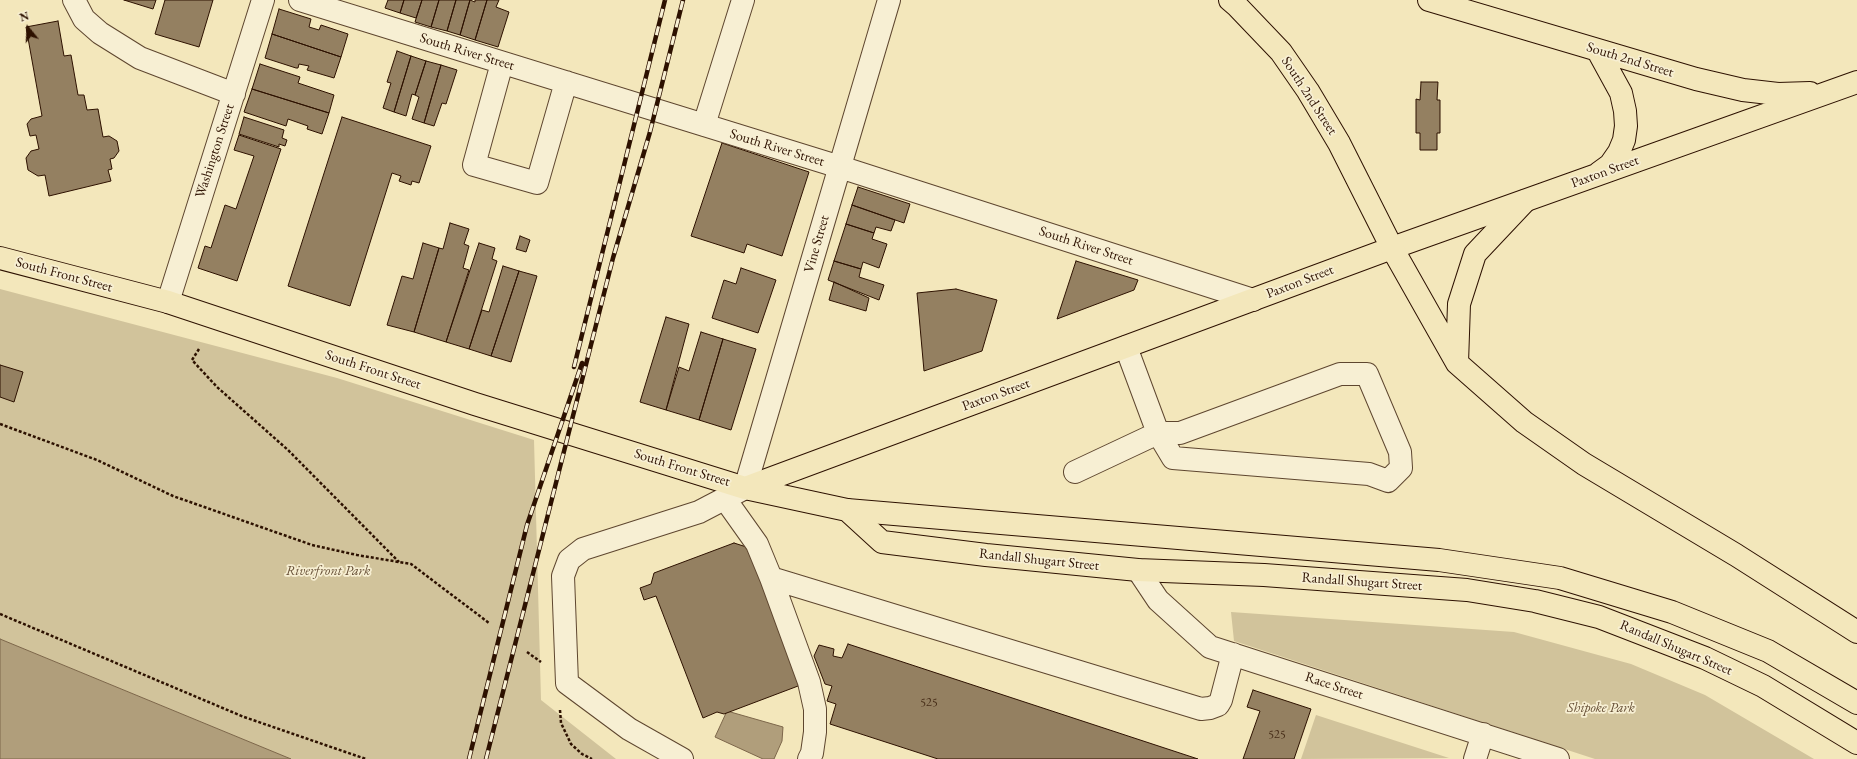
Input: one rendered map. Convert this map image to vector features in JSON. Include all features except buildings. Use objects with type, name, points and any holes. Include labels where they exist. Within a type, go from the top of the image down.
[{"type":"main road","name":"South 2nd Street","points":[[1230,0],[1281,52],[1308,91],[1339,143],[1392,248],[1457,363],[1524,422],[1584,464],[1736,555],[1857,632]]},
{"type":"main road","name":"South 2nd Street","points":[[1429,0],[1696,80],[1743,90],[1778,94],[1810,94],[1835,90]]},
{"type":"main road","points":[[1597,175],[1610,165],[1619,152],[1624,140],[1626,126],[1625,111],[1621,93],[1598,51]]},
{"type":"main road","name":"Paxton Street","points":[[745,488],[1392,248],[1857,82]]},
{"type":"main road","points":[[1457,363],[1459,304],[1475,254],[1525,201]]},
{"type":"main road","name":"South Front Street","points":[[0,258],[168,302],[475,404],[745,488],[847,510],[1438,560],[1560,578],[1672,612],[1768,651],[1857,703]]},
{"type":"main road","name":"Randall Shugart Street","points":[[847,510],[882,542],[986,555],[1138,570],[1264,575],[1394,584],[1467,590],[1535,601],[1599,617],[1705,658],[1763,686],[1857,743]]},
{"type":"street","points":[[74,0],[84,19],[100,32],[140,58],[234,94]]},
{"type":"street","name":"Washington Street","points":[[168,302],[263,0]]},
{"type":"street","name":"South River Street","points":[[300,0],[840,167],[1253,300]]},
{"type":"street","points":[[704,125],[743,0]]},
{"type":"street","name":"Vine Street","points":[[745,488],[889,0]]},
{"type":"street","points":[[502,63],[474,165],[537,183],[566,82]]},
{"type":"street","points":[[1075,472],[1158,433],[1180,434],[1340,374],[1367,374],[1400,452],[1402,468],[1388,481],[1369,474],[1173,458],[1158,433],[1126,347]]},
{"type":"street","name":"South Front Street","points":[[682,759],[629,729],[567,682],[563,576],[569,560],[583,549],[699,512],[745,488]]},
{"type":"street","points":[[724,499],[757,544],[809,682],[815,709],[815,757]]},
{"type":"street","name":"Race Street","points":[[1138,570],[1158,600],[1198,638],[1210,647],[1558,759]]},
{"type":"street","points":[[771,578],[1201,708],[1210,708],[1218,705],[1221,700],[1234,654]]},
{"type":"street","points":[[1475,759],[1483,734]]},
{"type":"path","points":[[200,349],[192,360],[217,387],[288,450],[400,562]]},
{"type":"path","points":[[0,424],[97,460],[173,496],[312,545],[411,564],[489,623]]},
{"type":"path","points":[[0,614],[244,717],[366,759]]},
{"type":"green space","name":"Riverfront Park","points":[[0,289],[337,378],[534,440],[541,700],[616,759],[291,759],[0,639]]},
{"type":"green space","name":"Shipoke Park","points":[[1231,612],[1514,632],[1631,664],[1705,695],[1814,759],[1595,759],[1234,641]]},
{"type":"green space","points":[[1316,715],[1449,758],[1301,759]]},
{"type":"shaded area","points":[[0,639],[291,759],[0,759]]},
{"type":"shaded area","points":[[727,711],[783,727],[782,741],[774,759],[763,759],[715,737]]},
{"type":"railway","points":[[574,367],[665,0]]},
{"type":"railway","points":[[486,759],[613,258],[650,132],[683,0]]},
{"type":"railway","points":[[469,759],[527,525],[582,363]]}]
